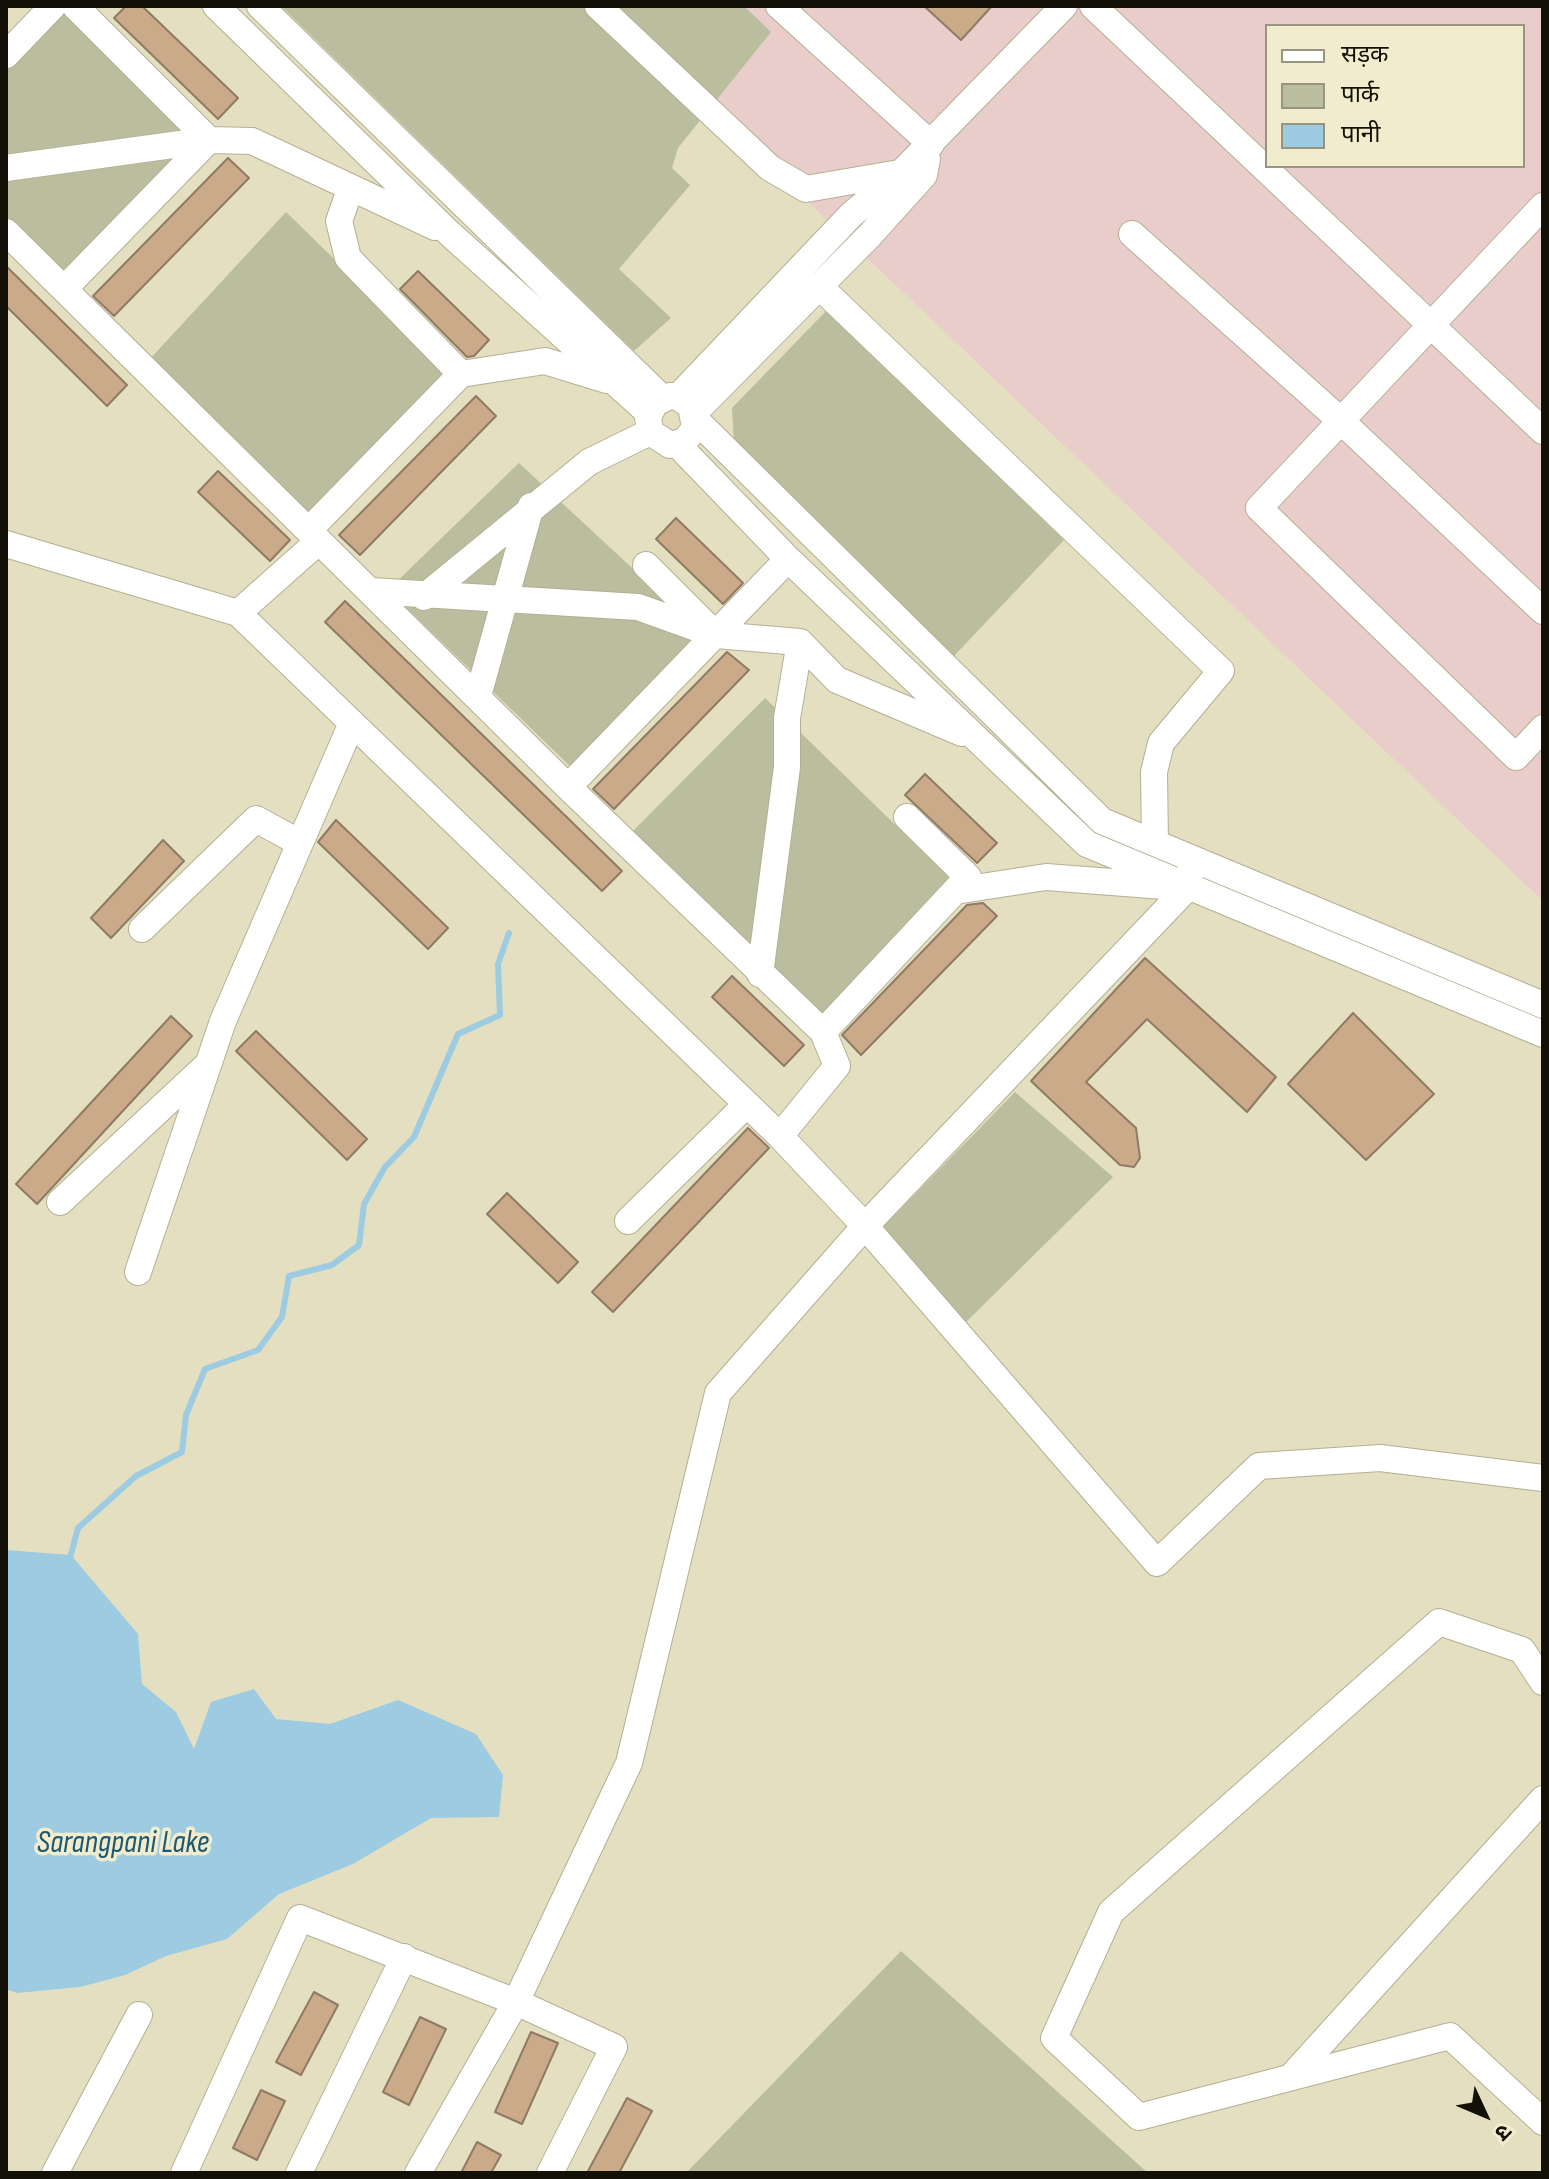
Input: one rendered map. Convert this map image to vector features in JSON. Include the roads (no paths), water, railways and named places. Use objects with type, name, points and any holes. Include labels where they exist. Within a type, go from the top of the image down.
[{"type":"street","points":[[7,53],[53,6]]},
{"type":"street","points":[[75,6],[209,140]]},
{"type":"street","points":[[216,6],[449,233],[615,382]]},
{"type":"street","points":[[260,6],[672,412],[838,561],[1102,821],[1543,1005]]},
{"type":"street","points":[[598,6],[770,168],[806,189],[902,172]]},
{"type":"street","points":[[779,6],[931,144]]},
{"type":"street","points":[[672,412],[851,215],[931,144],[1064,6]]},
{"type":"street","points":[[1093,6],[1543,431]]},
{"type":"street","points":[[64,289],[209,140]]},
{"type":"street","points":[[6,168],[209,140],[252,141],[350,190],[449,233]]},
{"type":"street","points":[[424,597],[531,506],[589,462],[672,412],[820,287],[924,175],[931,144]]},
{"type":"street","points":[[350,190],[339,221],[348,258],[461,374]]},
{"type":"street","points":[[1543,206],[1259,508],[1516,757],[1543,728]]},
{"type":"street","points":[[6,232],[568,787],[823,1032],[837,1066],[780,1136]]},
{"type":"street","points":[[1132,234],[1340,420],[1543,611]]},
{"type":"street","points":[[820,287],[1221,671],[1161,743],[1154,772],[1155,843]]},
{"type":"street","points":[[238,613],[461,374],[545,361],[615,382],[672,412],[690,435],[677,444],[788,559],[1087,844],[1543,1034]]},
{"type":"street","points":[[478,696],[531,506]]},
{"type":"street","points":[[6,544],[238,613],[780,1136],[865,1226],[1157,1563],[1259,1466],[1380,1458],[1543,1478]]},
{"type":"street","points":[[568,787],[788,559]]},
{"type":"street","points":[[815,584],[838,561]]},
{"type":"street","points":[[646,565],[716,635]]},
{"type":"street","points":[[371,591],[424,597],[638,607],[716,635],[800,642],[837,680],[979,741]]},
{"type":"street","points":[[760,974],[787,767],[787,718],[800,642]]},
{"type":"street","points":[[138,1272],[223,1021],[352,723]]},
{"type":"street","points":[[823,1032],[968,877],[907,817]]},
{"type":"street","points":[[142,929],[256,819],[300,843]]},
{"type":"street","points":[[418,2173],[516,2002],[629,1763],[718,1393],[865,1226],[1188,887],[1192,859]]},
{"type":"street","points":[[955,891],[1046,877],[1188,887]]},
{"type":"street","points":[[60,1202],[208,1064]]},
{"type":"street","points":[[628,1221],[747,1104]]},
{"type":"street","points":[[1543,1682],[1522,1650],[1439,1622],[1111,1912],[1054,2038],[1139,2117],[1450,2036],[1543,2122]]},
{"type":"street","points":[[1291,2077],[1543,1799]]},
{"type":"street","points":[[184,2173],[300,1918],[516,2002],[614,2047],[550,2173]]},
{"type":"street","points":[[299,2173],[404,1957]]},
{"type":"street","points":[[55,2173],[139,2015]]},
{"type":"water","name":"Sarangpani Lake","points":[[6,1550],[71,1555],[138,1634],[142,1684],[176,1712],[194,1749],[211,1702],[254,1689],[276,1719],[330,1724],[398,1700],[476,1734],[503,1775],[499,1817],[431,1818],[353,1864],[279,1894],[227,1939],[166,1956],[125,1975],[80,1987],[17,1993],[6,1989]]},
{"type":"waterway","points":[[69,1562],[78,1528],[136,1476],[182,1452],[186,1415],[205,1369],[258,1350],[282,1317],[289,1276],[332,1265],[359,1245],[364,1204],[385,1167],[414,1137],[458,1034],[500,1015],[498,964],[509,933]]}]
